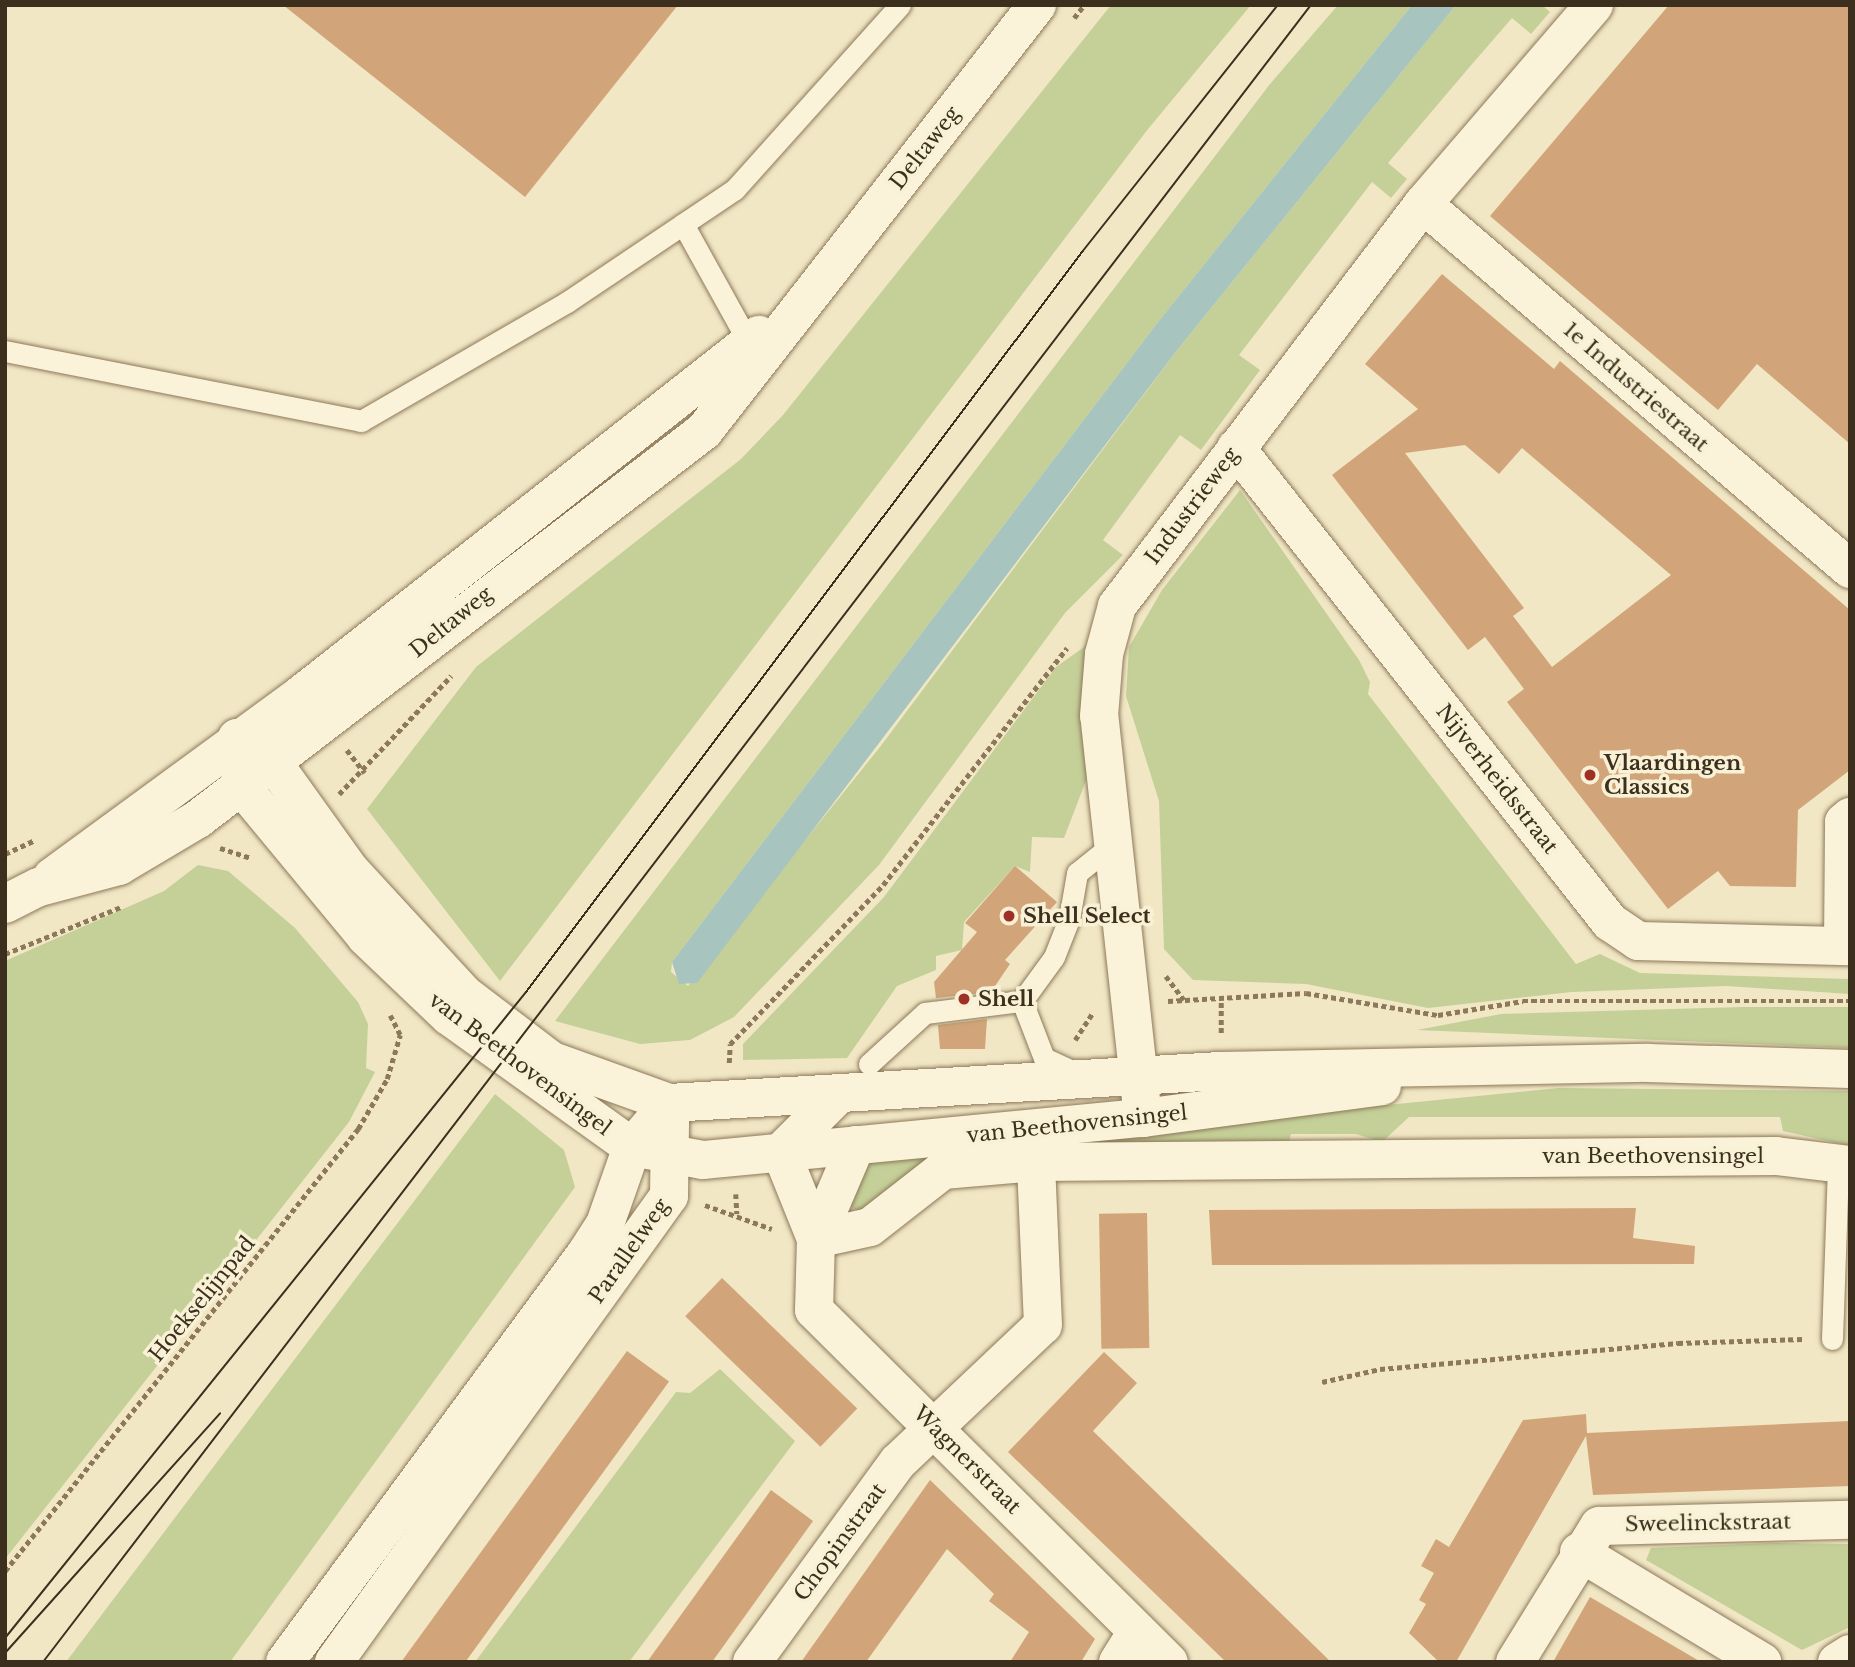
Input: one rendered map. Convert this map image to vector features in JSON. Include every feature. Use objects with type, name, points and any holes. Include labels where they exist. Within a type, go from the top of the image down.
[{"type":"street","name":"Deltaweg","points":[[39,887],[119,866],[242,787],[704,431],[1037,5]]},
{"type":"street","name":"Industrieweg","points":[[1143,1118],[1099,716],[1104,654],[1117,606],[1423,204],[1594,5]]},
{"type":"street","name":"1e Industriestraat","points":[[1423,204],[1850,569]]},
{"type":"street","name":"Deltaweg","points":[[5,904],[39,887],[237,738],[749,343],[813,290]]},
{"type":"street","name":"Nijverheidsstraat","points":[[1236,448],[1610,922],[1638,941],[1846,945]]},
{"type":"street","name":"van Beethovensingel","points":[[237,738],[274,764],[350,870],[464,994],[552,1061],[669,1103],[836,1097],[1139,1075],[1488,1069],[1648,1063],[1850,1069]]},
{"type":"street","points":[[237,738],[242,787]]},
{"type":"street","name":"van Beethovensingel","points":[[242,787],[366,937],[449,1016],[632,1147],[703,1160],[1143,1118],[1488,1069]]},
{"type":"street","points":[[1846,945],[1843,822],[1850,817]]},
{"type":"street","points":[[816,1239],[781,1152],[836,1097]]},
{"type":"street","name":"Parallelweg","points":[[285,1662],[585,1255],[606,1224],[632,1147],[669,1103]]},
{"type":"street","name":"Parallelweg","points":[[334,1662],[669,1196],[673,1156],[669,1103]]},
{"type":"street","points":[[816,1239],[856,1145]]},
{"type":"street","name":"van Beethovensingel","points":[[816,1239],[870,1227],[943,1170],[1035,1162],[1776,1156],[1844,1164]]},
{"type":"street","name":"van Beethovensingel","points":[[937,1430],[1043,1325],[1035,1162]]},
{"type":"street","name":"Wagnerstraat","points":[[816,1239],[814,1310],[937,1430],[1127,1646],[1169,1662]]},
{"type":"street","name":"Chopinstraat","points":[[752,1662],[898,1462],[937,1430]]},
{"type":"street","name":"Sweelinckstraat","points":[[1515,1662],[1579,1552],[1599,1526],[1850,1520]]},
{"type":"street","points":[[1579,1552],[1762,1662]]},
{"type":"street","points":[[1837,1662],[1850,1654]]},
{"type":"lane","points":[[5,351],[361,421],[567,302],[735,189],[900,5]]},
{"type":"lane","points":[[684,224],[749,343]]},
{"type":"lane","points":[[869,1064],[925,1013],[1022,1001],[1054,957],[1069,919],[1077,873],[1113,844]]},
{"type":"lane","points":[[1022,1001],[1044,1058],[1085,1078]]},
{"type":"lane","points":[[1832,1339],[1844,1164]]},
{"type":"path","points":[[729,1065],[730,1044],[883,885],[1052,659],[1074,642]]},
{"type":"path","points":[[1184,1000],[1306,993],[1438,1015],[1523,1001],[1850,1000]]},
{"type":"path","points":[[1044,1058],[1076,1040],[1096,1005]]},
{"type":"path","name":"Hoekselijnpad","points":[[5,1571],[358,1129],[387,1079],[400,1035]]},
{"type":"path","points":[[712,1207],[737,1214]]},
{"type":"path","points":[[1322,1382],[1380,1369],[1678,1343],[1832,1339]]},
{"type":"green space","points":[[1111,5],[1251,5],[1148,129],[500,981],[367,809],[476,667],[741,459],[783,415]]},
{"type":"green space","points":[[1338,5],[1412,5],[1158,322],[672,962],[671,972],[688,986],[880,747],[1178,349],[1456,5],[1542,5],[1550,12],[1531,34],[1512,18],[1467,70],[1388,163],[1407,179],[1391,198],[1372,182],[1239,355],[1260,370],[1201,450],[1180,435],[1103,540],[1123,555],[1065,613],[879,865],[734,1017],[690,1040],[640,1044],[555,1021],[1270,84]]},
{"type":"green space","points":[[1240,490],[1359,660],[1370,682],[1368,694],[1576,964],[1600,954],[1640,973],[1850,979],[1850,994],[1726,986],[1572,992],[1428,1008],[1306,984],[1193,980],[1164,949],[1159,801],[1126,696],[1129,647],[1162,590]]},
{"type":"green space","points":[[1087,645],[1087,778],[1064,838],[1032,837],[1030,872],[1015,866],[964,922],[962,950],[936,956],[936,970],[897,986],[847,1058],[743,1060],[743,1044],[884,897],[1056,667]]},
{"type":"green space","points":[[198,865],[228,871],[295,928],[358,1002],[368,1024],[366,1068],[375,1072],[349,1122],[5,1559],[5,961],[164,891]]},
{"type":"green space","points":[[1742,1007],[1850,1007],[1850,1048],[1417,1030],[1501,1014]]},
{"type":"green space","points":[[1559,1088],[1850,1091],[1850,1146],[1783,1131],[1780,1117],[1409,1117],[1382,1142],[1356,1134],[1291,1134],[1288,1146],[986,1155],[862,1214],[849,1205],[859,1167],[880,1155]]},
{"type":"green space","points":[[495,1094],[564,1150],[575,1187],[230,1662],[66,1662]]},
{"type":"green space","points":[[720,1369],[795,1441],[629,1662],[475,1662],[676,1392],[690,1393]]},
{"type":"green space","points":[[1771,1543],[1850,1544],[1850,1627],[1802,1650],[1646,1560],[1651,1548]]},
{"type":"water","points":[[1412,5],[1456,5],[1178,349],[697,983],[679,984],[672,962],[1158,322]]},
{"type":"building","points":[[283,5],[678,5],[525,197]]},
{"type":"building","points":[[1669,5],[1850,5],[1850,444],[1757,364],[1718,410],[1490,216]]},
{"type":"building","points":[[1442,274],[1554,369],[1560,361],[1850,610],[1850,770],[1798,810],[1796,887],[1730,886],[1718,871],[1668,909],[1507,702],[1524,689],[1485,637],[1468,650],[1332,475],[1418,409],[1365,364]],"holes":[[[1465,445],[1499,474],[1522,448],[1671,575],[1552,667],[1513,616],[1524,608],[1405,453]]]},
{"type":"building","points":[[1015,866],[1057,902],[1005,960],[1010,964],[991,992],[936,998],[934,982],[977,932],[965,923]]},
{"type":"building","points":[[987,1019],[985,1049],[940,1049],[938,1025]]},
{"type":"building","points":[[1636,1208],[1633,1238],[1695,1246],[1694,1264],[1212,1265],[1209,1210]]},
{"type":"building","points":[[1147,1213],[1149,1348],[1101,1349],[1099,1214]]},
{"type":"building","points":[[722,1278],[857,1409],[820,1447],[685,1316]]},
{"type":"building","points":[[627,1351],[669,1382],[465,1662],[401,1662]]},
{"type":"building","points":[[1104,1352],[1137,1383],[1093,1431],[1331,1662],[1226,1662],[1008,1452]]},
{"type":"building","points":[[1586,1414],[1587,1433],[1850,1421],[1850,1486],[1593,1495],[1586,1436],[1456,1662],[1439,1662],[1409,1633],[1426,1604],[1419,1600],[1434,1573],[1421,1566],[1436,1539],[1449,1547],[1523,1420]]},
{"type":"building","points":[[930,1480],[1095,1639],[1081,1662],[1010,1662],[1029,1632],[989,1601],[994,1594],[947,1549],[866,1662],[801,1662]]},
{"type":"building","points":[[771,1490],[813,1521],[712,1662],[647,1662]]},
{"type":"building","points":[[1590,1597],[1701,1662],[1553,1662]]},
{"type":"tram line","points":[[5,1638],[526,992],[1082,252],[1278,5]]},
{"type":"tram line","points":[[43,1662],[1311,5]]},
{"type":"tram line","points":[[5,1653],[220,1413]]},
{"type":"place","name":"Vlaardingen Classics","points":[[1590,775]]},
{"type":"place","name":"Shell Select","points":[[1009,916]]},
{"type":"place","name":"Shell","points":[[964,999]]}]
